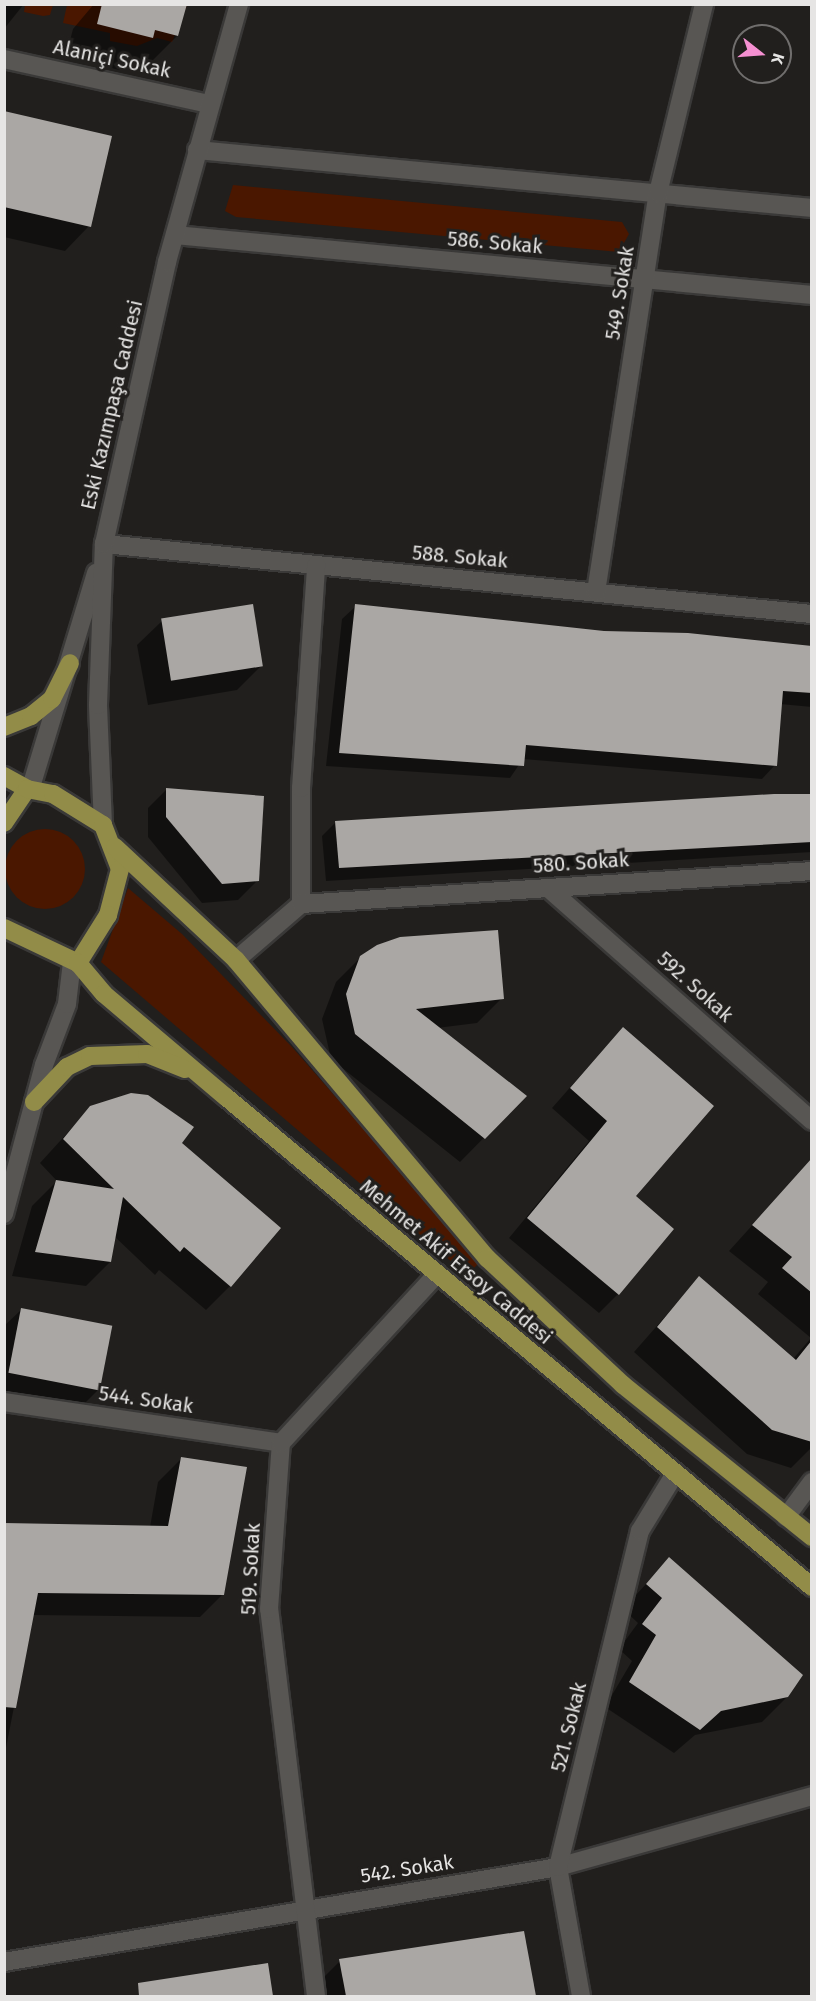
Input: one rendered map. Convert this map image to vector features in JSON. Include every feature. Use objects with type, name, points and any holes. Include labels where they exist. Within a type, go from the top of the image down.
[{"type":"main road","points":[[4,727],[32,716],[52,699],[70,663]]},
{"type":"main road","points":[[4,776],[29,788],[72,803],[103,825],[116,847],[117,892],[96,939],[75,962],[4,928]]},
{"type":"main road","points":[[4,823],[29,788]]},
{"type":"main road","name":"Mehmet Akif Ersoy Caddesi","points":[[116,847],[146,871],[236,960],[487,1258],[622,1385],[812,1538]]},
{"type":"main road","name":"Mehmet Akif Ersoy Caddesi","points":[[75,962],[104,994],[437,1274],[673,1477],[812,1587]]},
{"type":"main road","points":[[34,1102],[67,1067],[117,1051],[147,1053],[203,1078]]},
{"type":"street","name":"Eski Kazımpaşa Caddesi","points":[[103,825],[98,705],[104,544],[175,235],[209,104],[239,4]]},
{"type":"street","name":"549. Sokak","points":[[596,592],[658,193],[704,4]]},
{"type":"street","name":"Alaniçi Sokak","points":[[4,59],[209,104]]},
{"type":"street","points":[[197,150],[812,208]]},
{"type":"street","name":"586. Sokak","points":[[175,235],[812,295]]},
{"type":"street","points":[[29,788],[70,663],[104,544]]},
{"type":"street","name":"588. Sokak","points":[[104,544],[812,614]]},
{"type":"street","points":[[236,960],[301,904],[301,788],[316,566]]},
{"type":"street","name":"580. Sokak","points":[[301,904],[812,871]]},
{"type":"street","name":"592. Sokak","points":[[548,888],[812,1121]]},
{"type":"street","points":[[4,1214],[34,1102],[66,1004],[75,962]]},
{"type":"street","points":[[281,1443],[437,1274]]},
{"type":"street","name":"544. Sokak","points":[[4,1402],[281,1443]]},
{"type":"street","name":"519. Sokak","points":[[281,1443],[269,1609],[303,1909],[316,1996]]},
{"type":"street","name":"521. Sokak","points":[[581,1996],[558,1867],[640,1531],[673,1477]]},
{"type":"street","points":[[786,1517],[812,1482]]},
{"type":"street","name":"542. Sokak","points":[[4,1962],[558,1867],[812,1796]]},
{"type":"shaded area","points":[[25,4],[53,5],[50,15],[43,16],[24,12]]},
{"type":"shaded area","points":[[67,5],[187,5],[172,42],[157,38],[137,46],[110,41],[110,33],[63,23]]},
{"type":"shaded area","points":[[233,185],[622,222],[629,234],[619,252],[236,217],[225,211]]},
{"type":"shaded area","points":[[45,829],[60,832],[73,841],[82,854],[85,869],[82,884],[73,897],[60,906],[45,909],[30,906],[17,897],[8,884],[5,869],[8,854],[17,841],[30,832]]},
{"type":"shaded area","points":[[128,888],[182,934],[292,1047],[480,1262],[467,1275],[101,962]]},
{"type":"building","points":[[102,4],[187,4],[178,36],[155,30],[153,38],[97,24]]},
{"type":"building","points":[[4,111],[112,136],[91,227],[4,207]]},
{"type":"building","points":[[253,604],[263,666],[171,681],[161,619]]},
{"type":"building","points":[[355,604],[604,631],[688,633],[812,646],[812,693],[783,691],[777,766],[526,745],[524,766],[339,753]]},
{"type":"building","points":[[166,788],[264,796],[259,881],[222,884],[166,817]]},
{"type":"building","points":[[774,794],[812,794],[812,842],[339,868],[335,821]]},
{"type":"building","points":[[498,930],[504,999],[416,1009],[527,1096],[485,1139],[355,1034],[346,994],[360,956],[377,945],[400,937]]},
{"type":"building","points":[[623,1027],[714,1106],[636,1196],[674,1229],[619,1295],[527,1218],[607,1121],[570,1088]]},
{"type":"building","points":[[131,1093],[148,1095],[194,1127],[182,1143],[281,1228],[231,1287],[184,1247],[180,1252],[123,1197],[111,1262],[35,1252],[56,1180],[114,1189],[63,1139],[90,1106]]},
{"type":"building","points":[[812,1158],[812,1293],[782,1268],[792,1257],[752,1225]]},
{"type":"building","points":[[699,1276],[796,1360],[812,1340],[812,1442],[772,1430],[657,1327]]},
{"type":"building","points":[[21,1308],[112,1326],[100,1391],[8,1373]]},
{"type":"building","points":[[181,1457],[247,1467],[224,1595],[38,1593],[16,1708],[4,1707],[4,1523],[168,1526]]},
{"type":"building","points":[[669,1557],[803,1675],[788,1697],[721,1711],[700,1730],[629,1682],[656,1635],[642,1624],[662,1598],[646,1584]]},
{"type":"building","points":[[524,1931],[536,1996],[346,1996],[339,1959]]},
{"type":"building","points":[[268,1963],[273,1996],[139,1996],[138,1983]]}]
